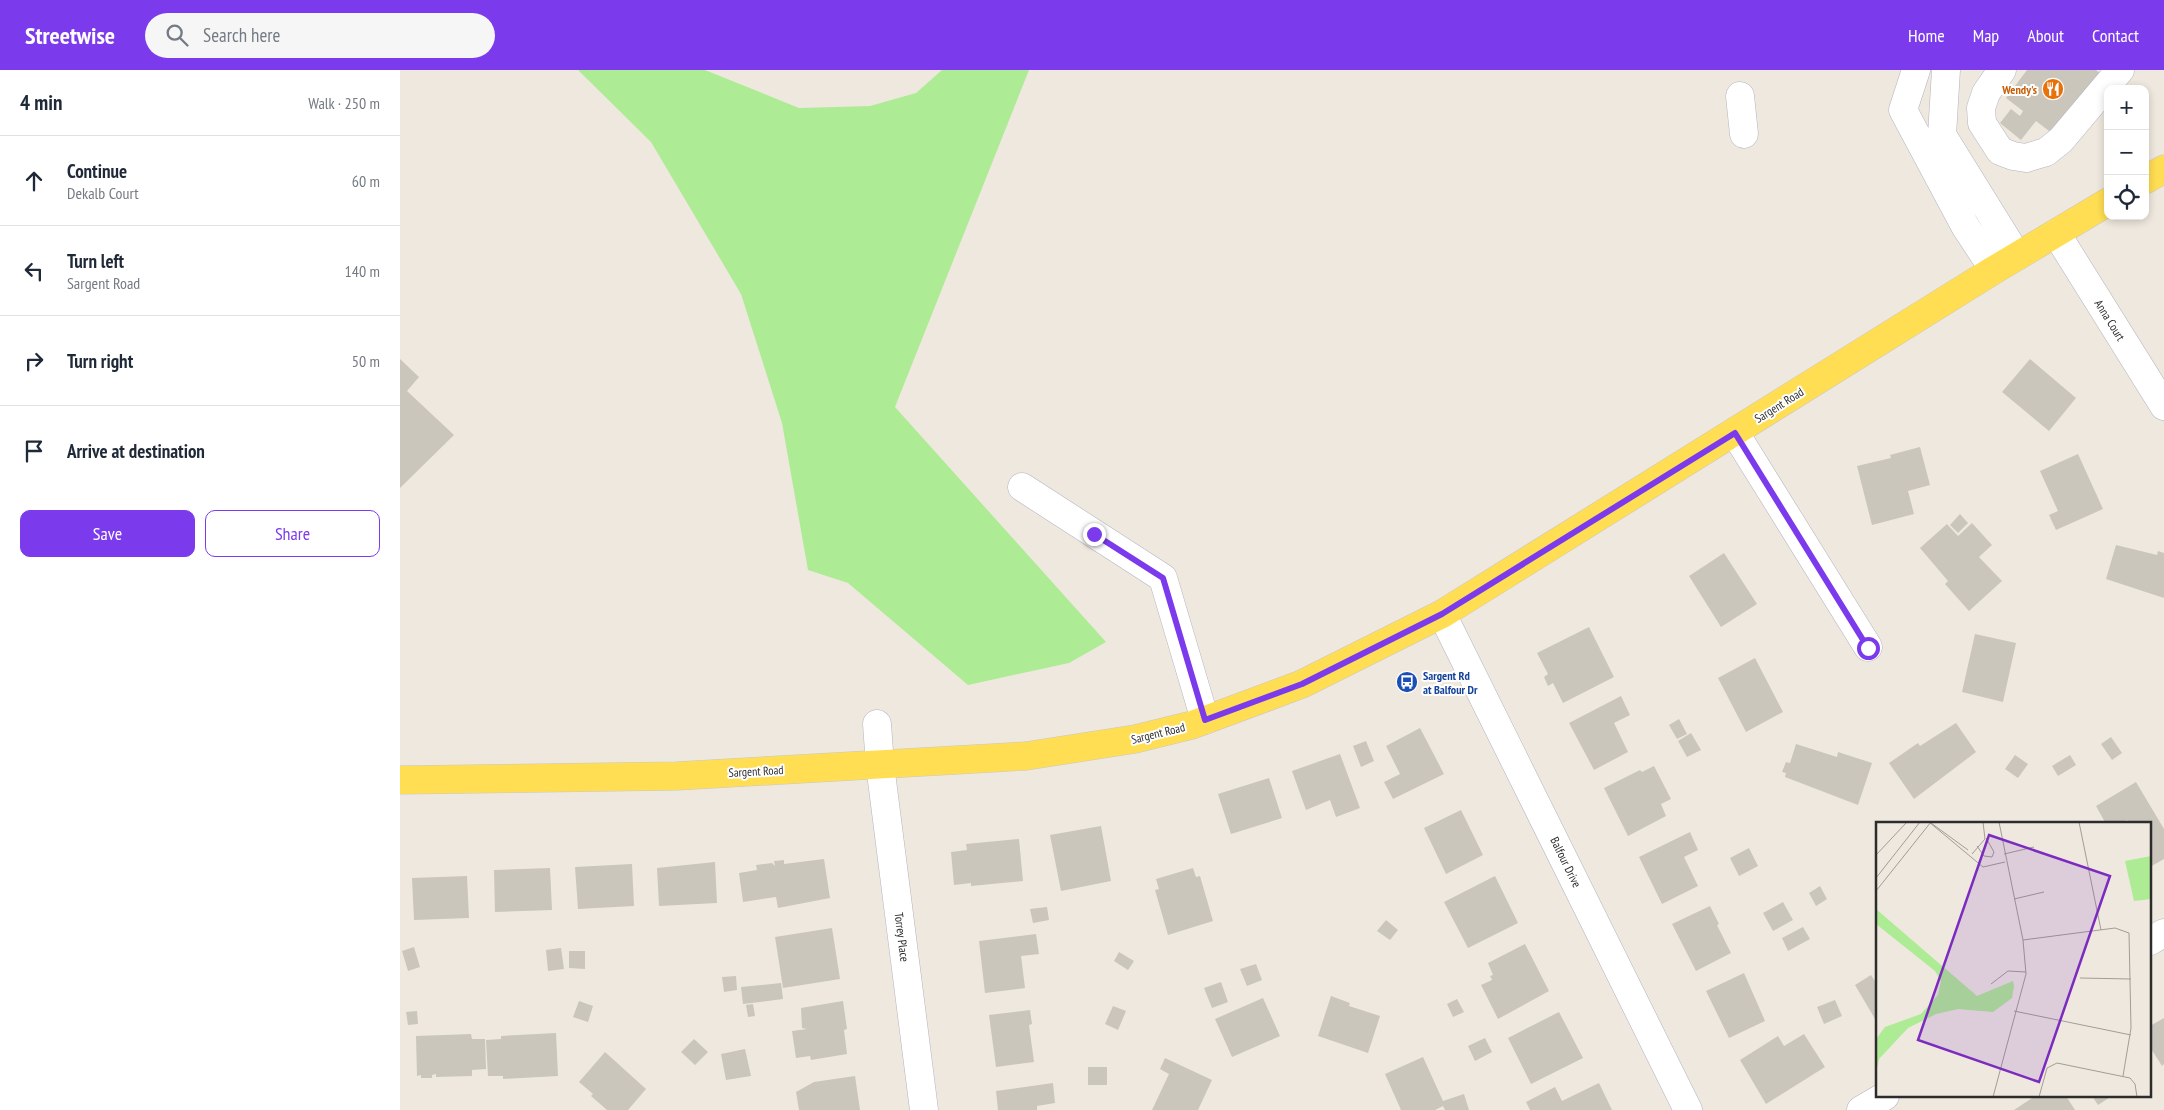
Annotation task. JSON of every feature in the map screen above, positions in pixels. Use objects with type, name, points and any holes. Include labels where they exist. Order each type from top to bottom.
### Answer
[{"type":"main road","points":[[2149,178],[2164,169]]},
{"type":"main road","name":"Sargent Road","points":[[400,780],[677,776],[1026,756],[1135,739],[1205,720],[1302,684],[1442,614],[1994,270],[2104,204]]},
{"type":"street","points":[[1916,70],[1903,110],[1965,226],[1994,270]]},
{"type":"street","points":[[1946,70],[1942,135],[2017,256]]},
{"type":"street","points":[[2002,70],[1986,93],[1981,108],[1982,122],[2000,151],[2026,158],[2046,152],[2061,140],[2120,70]]},
{"type":"street","points":[[1740,96],[1744,134]]},
{"type":"street","name":"Anna Court","points":[[2056,233],[2164,406]]},
{"type":"street","points":[[1735,433],[1868,648]]},
{"type":"street","points":[[1022,487],[1163,578],[1205,720]]},
{"type":"street","name":"Balfour Drive","points":[[1442,614],[1688,1110]]},
{"type":"street","name":"Torrey Place","points":[[877,724],[880,764],[924,1110]]},
{"type":"street","points":[[2152,940],[2164,932]]},
{"type":"street","points":[[1861,1110],[1882,1098]]},
{"type":"green space","points":[[578,70],[705,70],[799,108],[870,106],[916,93],[942,70],[1029,70],[895,407],[1106,642],[1069,663],[968,685],[848,583],[808,570],[782,423],[741,294],[651,142]]},
{"type":"building","points":[[2027,70],[2096,70],[2104,76],[2053,134],[2036,121],[2021,140],[2000,123],[2011,109],[2020,116],[2023,111],[2006,98]]},
{"type":"building","points":[[400,359],[419,377],[407,391],[454,435],[400,488]]},
{"type":"building","points":[[2030,359],[2076,398],[2049,431],[2002,392]]},
{"type":"building","points":[[1920,447],[1930,485],[1908,491],[1914,514],[1872,525],[1857,466],[1891,458],[1890,455]]},
{"type":"building","points":[[2078,454],[2103,509],[2056,530],[2049,515],[2058,511],[2040,471]]},
{"type":"building","points":[[1960,514],[1968,523],[1958,533],[1950,525]]},
{"type":"building","points":[[1972,523],[1992,545],[1979,557],[2002,581],[1969,611],[1945,584],[1948,581],[1920,548],[1947,524],[1958,536]]},
{"type":"building","points":[[2116,545],[2157,555],[2158,551],[2164,553],[2164,598],[2106,579]]},
{"type":"building","points":[[1724,553],[1757,604],[1721,627],[1689,576]]},
{"type":"building","points":[[1589,627],[1614,677],[1563,703],[1553,683],[1548,686],[1544,677],[1548,674],[1537,653]]},
{"type":"building","points":[[1975,634],[2016,643],[2003,702],[1962,692]]},
{"type":"building","points":[[1755,658],[1783,712],[1746,732],[1718,678]]},
{"type":"building","points":[[1621,696],[1630,715],[1614,723],[1628,752],[1594,770],[1569,723]]},
{"type":"building","points":[[1679,719],[1687,734],[1677,739],[1669,725]]},
{"type":"building","points":[[1956,723],[1976,752],[1914,799],[1889,763],[1918,743],[1920,746]]},
{"type":"building","points":[[1420,728],[1444,774],[1393,799],[1384,782],[1400,774],[1386,746]]},
{"type":"building","points":[[1691,733],[1701,750],[1687,757],[1678,741]]},
{"type":"building","points":[[2111,737],[2122,753],[2112,760],[2101,744]]},
{"type":"building","points":[[1366,741],[1374,761],[1361,767],[1353,746]]},
{"type":"building","points":[[1796,744],[1837,757],[1838,752],[1872,763],[1858,805],[1785,777],[1786,773],[1782,772],[1786,762],[1790,763]]},
{"type":"building","points":[[1340,754],[1360,808],[1336,817],[1330,800],[1306,810],[1292,771]]},
{"type":"building","points":[[2015,755],[2028,764],[2018,778],[2005,769]]},
{"type":"building","points":[[2070,755],[2076,765],[2058,776],[2052,766]]},
{"type":"building","points":[[1654,766],[1671,799],[1661,804],[1666,816],[1628,836],[1604,788],[1640,770],[1642,772]]},
{"type":"building","points":[[1269,778],[1282,818],[1231,834],[1218,794]]},
{"type":"building","points":[[2136,782],[2164,829],[2164,859],[2152,866],[2152,822],[2128,822],[2127,820],[2124,822],[2105,822],[2096,806]]},
{"type":"building","points":[[1461,810],[1483,855],[1446,874],[1424,828]]},
{"type":"building","points":[[1101,826],[1111,881],[1061,891],[1050,835]]},
{"type":"building","points":[[1690,832],[1698,850],[1684,857],[1698,886],[1662,904],[1639,857]]},
{"type":"building","points":[[1019,839],[1023,881],[971,886],[971,883],[954,885],[951,852],[967,850],[966,844]]},
{"type":"building","points":[[1749,848],[1758,866],[1739,876],[1730,858]]},
{"type":"building","points":[[824,859],[830,898],[778,908],[776,897],[743,902],[739,873],[757,870],[756,865],[772,863],[775,866],[774,861],[784,860],[784,864]]},
{"type":"building","points":[[715,862],[717,903],[659,906],[657,868]]},
{"type":"building","points":[[632,864],[634,906],[578,909],[575,867]]},
{"type":"building","points":[[550,868],[552,910],[495,912],[494,870]]},
{"type":"building","points":[[1193,868],[1196,877],[1200,876],[1213,921],[1168,935],[1155,890],[1159,889],[1156,879]]},
{"type":"building","points":[[467,876],[469,918],[414,920],[412,878]]},
{"type":"building","points":[[1495,876],[1518,923],[1468,948],[1444,902]]},
{"type":"building","points":[[1820,886],[1827,899],[1816,906],[1809,893]]},
{"type":"building","points":[[1783,902],[1793,920],[1773,931],[1763,913]]},
{"type":"building","points":[[1710,906],[1731,953],[1696,971],[1672,924]]},
{"type":"building","points":[[1047,907],[1049,920],[1033,923],[1030,909]]},
{"type":"building","points":[[1386,920],[1398,930],[1390,940],[1377,931]]},
{"type":"building","points":[[1803,927],[1810,939],[1788,951],[1782,938]]},
{"type":"building","points":[[832,928],[840,979],[783,988],[775,937]]},
{"type":"building","points":[[1036,934],[1039,954],[1021,956],[1025,988],[985,993],[979,941]]},
{"type":"building","points":[[1525,944],[1549,991],[1498,1019],[1481,985],[1492,980],[1490,976],[1493,975],[1488,963]]},
{"type":"building","points":[[414,947],[420,967],[408,971],[402,951]]},
{"type":"building","points":[[561,948],[564,969],[548,971],[546,950]]},
{"type":"building","points":[[569,951],[585,951],[585,969],[569,968]]},
{"type":"building","points":[[1119,952],[1134,961],[1128,970],[1114,961]]},
{"type":"building","points":[[1256,964],[1262,980],[1247,986],[1240,969]]},
{"type":"building","points":[[1744,973],[1765,1021],[1729,1038],[1706,991]]},
{"type":"building","points":[[1871,975],[1876,983],[1876,1021],[1855,985]]},
{"type":"building","points":[[736,976],[737,990],[724,992],[722,977]]},
{"type":"building","points":[[1221,982],[1228,1002],[1212,1008],[1204,988]]},
{"type":"building","points":[[781,983],[783,999],[743,1004],[741,987]]},
{"type":"building","points":[[1331,996],[1350,1003],[1349,1006],[1380,1016],[1368,1053],[1318,1036]]},
{"type":"building","points":[[1263,998],[1280,1036],[1232,1057],[1215,1019]]},
{"type":"building","points":[[1457,999],[1464,1012],[1453,1017],[1447,1004]]},
{"type":"building","points":[[1835,1000],[1842,1016],[1824,1024],[1817,1007]]},
{"type":"building","points":[[579,1001],[593,1006],[588,1022],[573,1017]]},
{"type":"building","points":[[843,1001],[847,1029],[844,1030],[847,1054],[811,1060],[810,1056],[796,1058],[792,1031],[807,1029],[802,1028],[801,1008]]},
{"type":"building","points":[[753,1004],[755,1016],[748,1017],[746,1005]]},
{"type":"building","points":[[1113,1006],[1126,1011],[1118,1030],[1105,1024]]},
{"type":"building","points":[[1030,1010],[1032,1024],[1029,1025],[1034,1062],[996,1067],[989,1015]]},
{"type":"building","points":[[417,1011],[418,1024],[408,1025],[406,1012]]},
{"type":"building","points":[[1559,1012],[1583,1058],[1531,1084],[1508,1038]]},
{"type":"building","points":[[2164,1018],[2164,1064],[2162,1066],[2152,1050],[2152,1025]]},
{"type":"building","points":[[556,1033],[558,1076],[503,1079],[503,1076],[488,1076],[486,1040],[501,1039],[501,1036]]},
{"type":"building","points":[[471,1034],[472,1039],[485,1039],[486,1069],[472,1070],[472,1076],[436,1077],[436,1074],[432,1075],[432,1078],[421,1078],[421,1075],[417,1076],[416,1036]]},
{"type":"building","points":[[1804,1034],[1825,1067],[1766,1104],[1740,1060],[1778,1036],[1784,1046]]},
{"type":"building","points":[[1485,1038],[1492,1052],[1475,1061],[1468,1046]]},
{"type":"building","points":[[694,1039],[708,1052],[695,1065],[681,1052]]},
{"type":"building","points":[[745,1049],[751,1076],[726,1080],[721,1054]]},
{"type":"building","points":[[605,1052],[646,1089],[628,1110],[607,1110],[579,1082]]},
{"type":"building","points":[[1423,1057],[1443,1101],[1464,1094],[1469,1110],[1445,1110],[1443,1106],[1435,1110],[1401,1110],[1385,1074]]},
{"type":"building","points":[[1165,1058],[1212,1080],[1198,1110],[1152,1110],[1169,1074],[1160,1069]]},
{"type":"building","points":[[1088,1067],[1107,1067],[1107,1085],[1088,1085]]},
{"type":"building","points":[[855,1076],[860,1110],[799,1110],[796,1092],[814,1082]]},
{"type":"building","points":[[1053,1083],[1055,1103],[1037,1106],[1037,1110],[998,1110],[996,1091]]},
{"type":"building","points":[[1599,1083],[1612,1110],[1530,1110],[1526,1102],[1555,1087],[1562,1101]]},
{"type":"building","points":[[2032,1098],[2067,1098],[2075,1110],[2014,1110]]},
{"type":"building","points":[[2093,1098],[2109,1098],[2098,1105]]},
{"type":"place","name":"Wendy's","points":[[2053,89]]},
{"type":"place","name":"Sargent Rd at Balfour Dr","points":[[1407,682]]},
{"type":"route","points":[[1094,534],[1163,578],[1205,720],[1302,684],[1361,657],[1442,614],[1735,433],[1868,648]]}]
